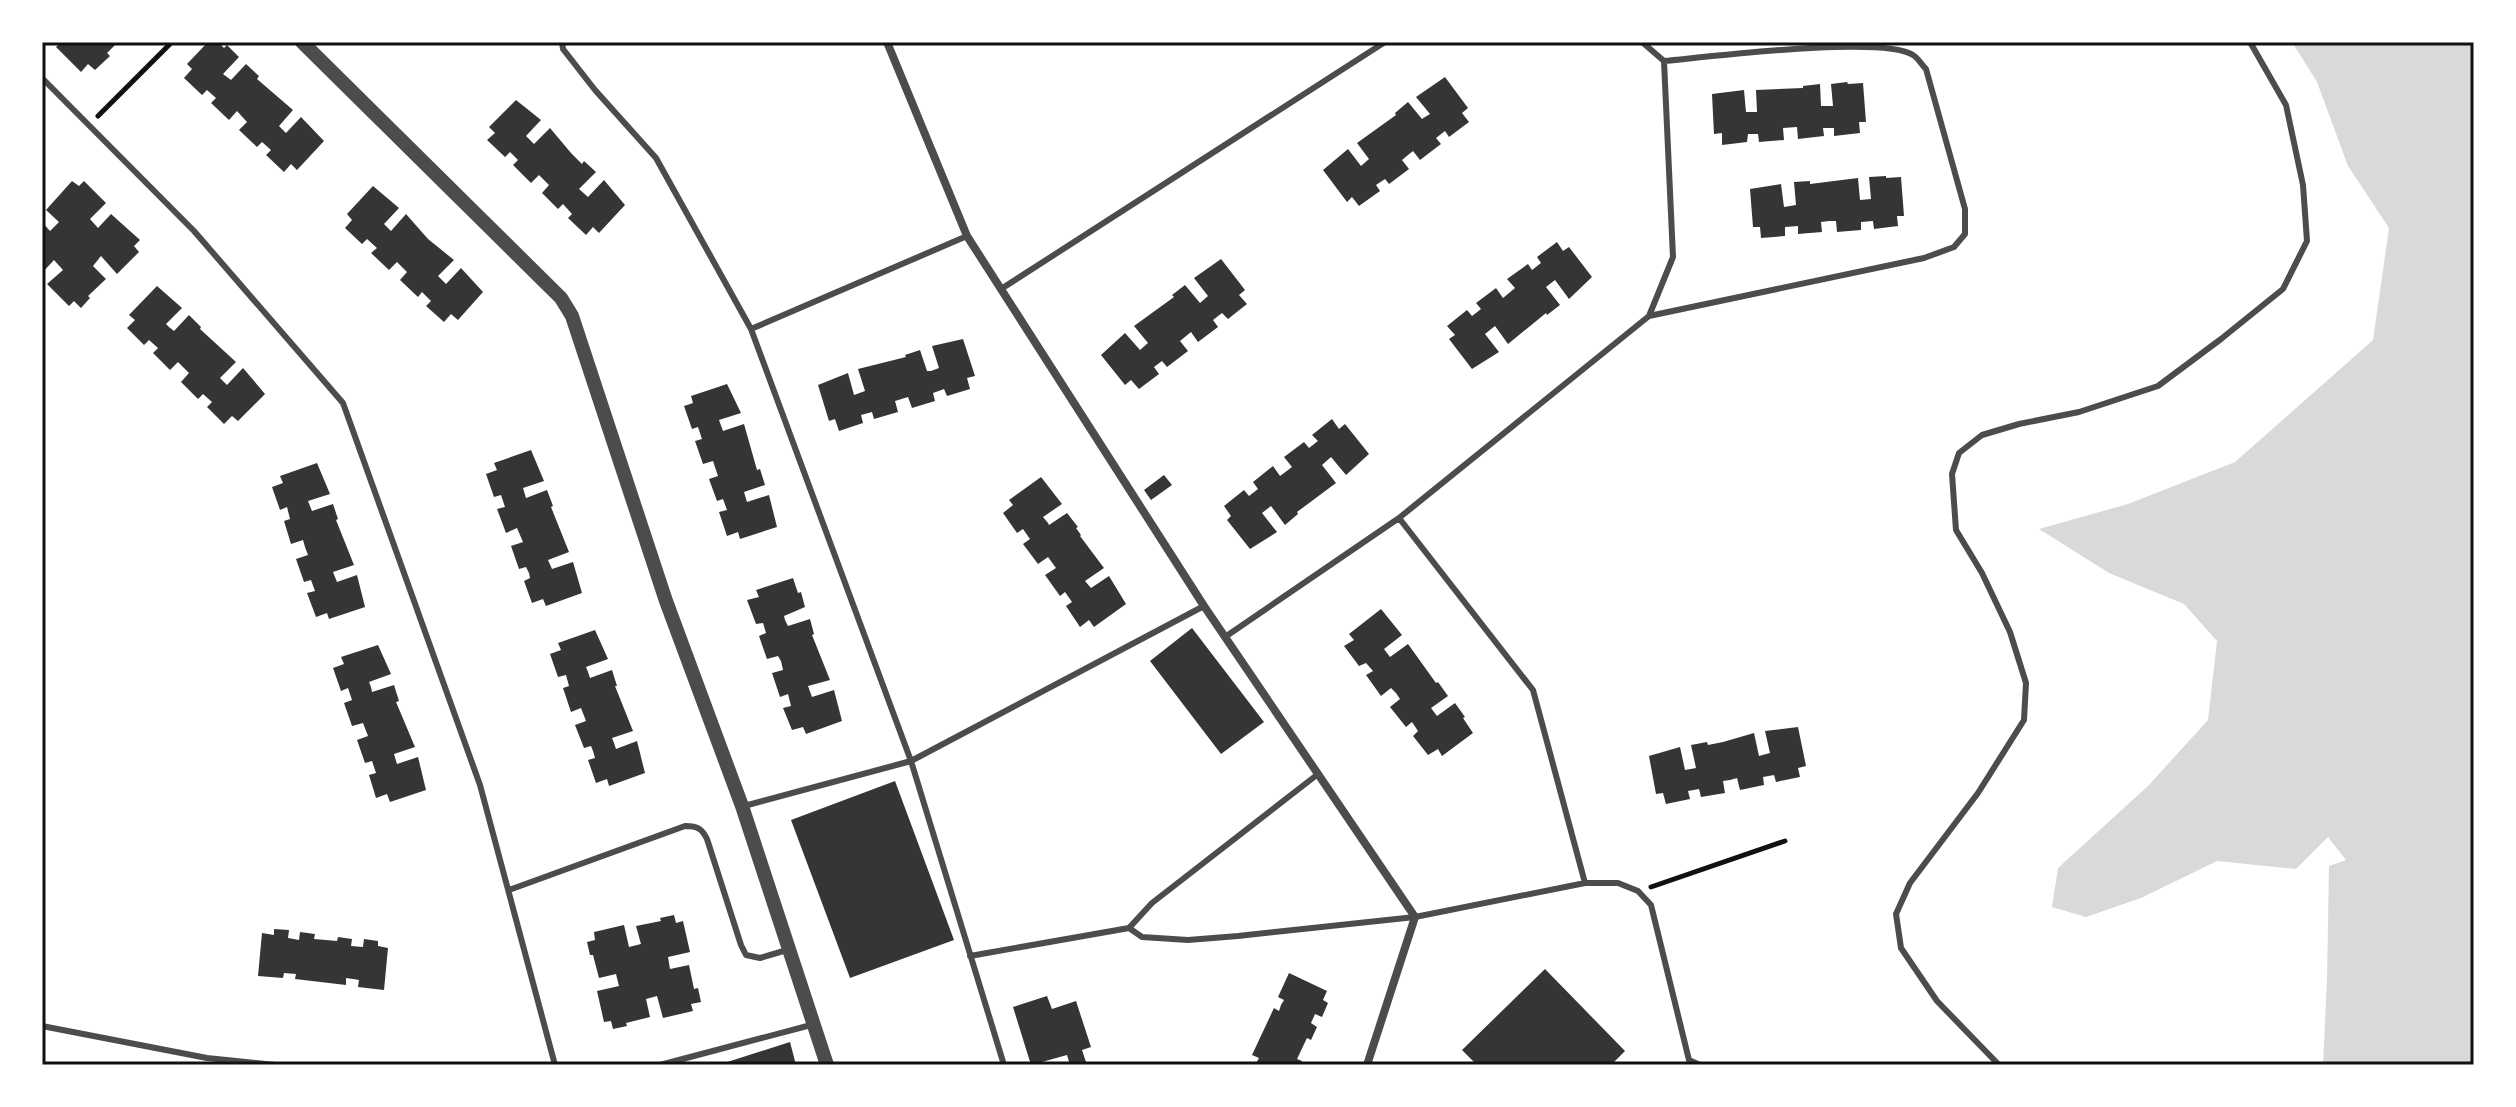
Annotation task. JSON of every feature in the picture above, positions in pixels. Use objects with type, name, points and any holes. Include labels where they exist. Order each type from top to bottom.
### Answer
[{"type":"street","points":[[302,42],[561,298],[572,316],[666,601],[742,806],[827,1065]]},
{"type":"street","points":[[887,42],[967,236],[1204,606],[1415,917],[1367,1065]]},
{"type":"lane","points":[[562,42],[563,49],[595,90],[656,158],[751,329],[911,761],[1004,1065]]},
{"type":"lane","points":[[1001,289],[1385,42]]},
{"type":"lane","points":[[1225,637],[1399,518],[1649,316],[1924,258],[1954,247],[1965,234],[1965,209],[1930,82],[1926,69],[1913,55],[1899,50],[1856,46],[1664,61],[1642,42]]},
{"type":"lane","points":[[1999,1065],[1937,1001],[1919,975],[1901,948],[1896,914],[1910,883],[1978,793],[2024,720],[2026,683],[2010,632],[1982,573],[1956,530],[1952,474],[1959,453],[1982,435],[2079,412],[2158,386],[2283,289],[2307,241],[2303,185],[2286,105],[2250,42]]},
{"type":"lane","points":[[1649,316],[1673,257],[1664,61]]},
{"type":"lane","points":[[42,78],[194,231],[343,403],[480,785],[555,1065]]},
{"type":"lane","points":[[751,329],[967,236]]},
{"type":"lane","points":[[1399,518],[1533,690],[1585,883]]},
{"type":"lane","points":[[742,806],[911,761],[1204,606]]},
{"type":"lane","points":[[970,956],[1129,928],[1152,903],[1318,774]]},
{"type":"lane","points":[[509,890],[685,826],[695,826],[702,830],[707,839],[746,955],[760,958],[788,950]]},
{"type":"lane","points":[[1129,928],[1142,937],[1188,940],[1415,917],[1585,883],[1618,883],[1638,891],[1651,905],[1689,1060],[1700,1065]]},
{"type":"lane","points":[[660,1065],[813,1024]]},
{"type":"lane","points":[[42,1026],[207,1062],[275,1065]]},
{"type":"path","points":[[89,125],[172,42]]},
{"type":"path","points":[[1638,891],[1785,841]]},
{"type":"shaded area","points":[[2292,42],[2474,42],[2474,1065],[2323,1065],[2329,866],[2346,860],[2328,837],[2296,869],[2217,861],[2141,898],[2086,917],[2052,907],[2058,868],[2148,786],[2208,720],[2217,641],[2184,604],[2109,573],[2039,529],[2128,504],[2235,462],[2373,340],[2389,228],[2348,166],[2317,82]]},
{"type":"building","points":[[61,42],[118,42],[107,53],[110,56],[95,70],[88,64],[81,72],[56,47]]},
{"type":"building","points":[[208,42],[218,42],[224,48],[227,45],[239,57],[223,74],[231,80],[246,64],[259,76],[257,79],[293,110],[279,126],[286,133],[301,117],[324,141],[297,170],[291,164],[284,172],[266,155],[271,150],[262,142],[257,147],[239,130],[247,122],[237,111],[229,120],[211,103],[216,98],[207,90],[202,95],[184,78],[192,69],[187,64]]},
{"type":"building","points":[[1445,77],[1468,108],[1462,113],[1469,122],[1449,137],[1445,131],[1436,138],[1441,144],[1420,160],[1413,151],[1402,160],[1409,169],[1389,184],[1385,179],[1376,185],[1380,191],[1359,206],[1352,197],[1347,202],[1323,170],[1348,149],[1361,166],[1369,159],[1357,143],[1396,115],[1408,102],[1422,119],[1430,114],[1416,97]]},
{"type":"building","points":[[1863,83],[1866,122],[1859,122],[1860,133],[1834,136],[1834,128],[1823,128],[1824,136],[1798,139],[1797,127],[1783,128],[1784,140],[1759,142],[1758,134],[1748,134],[1747,142],[1722,145],[1722,133],[1714,134],[1712,94],[1744,90],[1746,112],[1757,112],[1756,90],[1820,84],[1821,106],[1833,106],[1831,84]]},
{"type":"building","points":[[516,100],[541,120],[526,136],[534,144],[550,128],[582,164],[584,161],[596,172],[579,189],[588,197],[604,180],[625,205],[599,233],[593,227],[586,235],[568,218],[572,214],[563,204],[558,209],[542,193],[549,185],[539,175],[531,183],[513,165],[518,160],[510,152],[505,157],[487,140],[495,133],[489,127]]},
{"type":"building","points":[[1869,177],[1901,177],[1904,216],[1897,216],[1898,226],[1874,229],[1873,221],[1861,222],[1861,230],[1837,232],[1836,221],[1829,221],[1821,222],[1822,232],[1798,234],[1798,226],[1785,227],[1785,236],[1761,238],[1760,227],[1753,227],[1750,189],[1781,184],[1784,207],[1796,205],[1794,182],[1810,181],[1810,184],[1858,178],[1860,200],[1871,199]]},
{"type":"building","points":[[72,181],[79,186],[84,181],[106,203],[90,219],[98,228],[111,214],[140,240],[134,246],[139,252],[117,274],[101,256],[93,266],[106,279],[88,296],[90,298],[81,308],[74,301],[69,306],[47,284],[63,270],[54,260],[42,273],[42,222],[50,231],[59,222],[46,210]]},
{"type":"building","points":[[373,186],[399,208],[384,224],[391,231],[406,214],[428,239],[454,260],[438,276],[446,284],[461,268],[483,292],[458,320],[451,314],[444,322],[426,306],[431,301],[422,292],[418,297],[400,280],[407,272],[397,262],[389,270],[371,253],[377,248],[367,239],[362,244],[345,228],[352,220],[347,214]]},
{"type":"building","points":[[1557,242],[1563,251],[1569,247],[1592,277],[1569,299],[1555,280],[1546,287],[1560,305],[1508,344],[1495,326],[1485,334],[1499,352],[1472,369],[1449,339],[1455,335],[1447,326],[1467,310],[1472,316],[1481,309],[1476,303],[1496,288],[1503,298],[1515,288],[1507,279],[1528,264],[1532,270],[1541,263],[1537,257]]},
{"type":"building","points":[[1221,259],[1245,290],[1239,295],[1247,304],[1228,319],[1222,313],[1213,320],[1218,327],[1198,342],[1191,332],[1180,341],[1188,351],[1167,367],[1162,361],[1154,367],[1159,374],[1139,389],[1131,380],[1125,385],[1101,355],[1125,333],[1140,350],[1148,343],[1134,326],[1174,297],[1172,295],[1185,285],[1200,303],[1208,296],[1194,278]]},
{"type":"building","points":[[157,286],[182,308],[166,324],[169,327],[174,331],[189,315],[236,362],[220,378],[227,385],[243,368],[265,394],[238,421],[232,416],[224,424],[207,407],[212,402],[203,394],[198,399],[181,382],[189,373],[178,362],[170,370],[153,353],[158,348],[149,340],[144,345],[127,328],[135,320],[129,315]]},
{"type":"building","points":[[963,339],[975,376],[967,378],[970,389],[947,396],[944,389],[933,393],[935,401],[912,408],[908,397],[895,401],[898,412],[874,419],[872,412],[861,415],[863,423],[839,431],[835,419],[829,421],[818,385],[848,373],[854,395],[865,391],[858,369],[906,357],[920,350],[927,371],[931,371],[939,368],[932,346]]},
{"type":"building","points":[[727,384],[741,413],[719,420],[723,431],[744,424],[757,470],[760,469],[765,485],[744,492],[747,502],[769,495],[777,527],[740,539],[738,532],[727,536],[719,512],[727,510],[723,499],[717,501],[709,479],[718,476],[713,461],[703,464],[695,441],[702,439],[698,427],[692,429],[684,406],[693,403],[691,396]]},
{"type":"building","points":[[1332,419],[1339,429],[1345,424],[1369,454],[1346,475],[1331,457],[1322,465],[1336,483],[1297,512],[1285,525],[1271,506],[1262,513],[1277,532],[1250,549],[1227,520],[1231,516],[1224,506],[1244,490],[1249,496],[1258,489],[1253,482],[1273,466],[1280,476],[1292,467],[1284,457],[1304,442],[1309,448],[1318,441],[1312,435]]},
{"type":"building","points":[[531,450],[544,481],[523,488],[526,498],[547,490],[569,552],[548,560],[552,569],[573,562],[582,593],[546,606],[543,599],[532,603],[524,581],[530,578],[529,573],[526,567],[519,569],[511,546],[523,542],[517,528],[506,533],[497,509],[505,507],[501,495],[494,497],[486,474],[497,470],[494,463]]},
{"type":"building","points":[[317,463],[330,494],[308,501],[312,511],[333,504],[354,565],[333,572],[337,582],[357,575],[365,607],[329,619],[327,613],[316,617],[307,593],[315,591],[311,580],[304,582],[296,559],[308,555],[303,540],[291,544],[284,521],[290,519],[287,507],[280,510],[272,487],[283,483],[280,476]]},
{"type":"building","points":[[1164,475],[1172,485],[1151,500],[1144,490]]},
{"type":"building","points":[[1041,477],[1062,504],[1043,517],[1049,525],[1067,513],[1104,568],[1085,581],[1091,588],[1109,576],[1126,604],[1094,627],[1089,620],[1080,627],[1066,606],[1072,602],[1065,592],[1060,596],[1045,575],[1056,568],[1048,557],[1038,564],[1023,544],[1030,539],[1023,529],[1017,533],[1003,513],[1013,505],[1009,500]]},
{"type":"building","points":[[793,578],[805,607],[784,616],[785,620],[788,626],[810,619],[812,635],[830,680],[808,686],[812,697],[834,690],[842,721],[806,734],[803,727],[792,730],[783,708],[791,706],[788,694],[780,697],[772,673],[783,670],[781,661],[778,656],[767,659],[759,636],[766,633],[763,623],[756,624],[747,600],[759,597],[756,590]]},
{"type":"building","points":[[1381,609],[1402,635],[1384,649],[1390,657],[1408,644],[1448,696],[1431,708],[1437,716],[1455,703],[1473,733],[1442,756],[1438,749],[1428,755],[1413,736],[1418,731],[1412,722],[1406,727],[1390,707],[1400,699],[1396,693],[1391,688],[1381,696],[1366,675],[1373,671],[1366,663],[1359,666],[1344,646],[1354,640],[1349,634]]},
{"type":"building","points":[[1192,628],[1264,722],[1221,754],[1150,661]]},
{"type":"building","points":[[595,630],[608,659],[586,667],[590,678],[612,670],[633,731],[612,738],[616,749],[637,741],[645,773],[609,786],[607,779],[596,783],[588,760],[595,758],[593,751],[591,746],[584,748],[575,725],[586,721],[581,708],[571,712],[563,688],[569,686],[566,675],[558,677],[550,654],[561,650],[558,643]]},
{"type":"building","points":[[378,645],[391,674],[369,682],[372,692],[394,685],[399,701],[396,702],[415,747],[394,754],[397,764],[418,757],[426,790],[390,802],[387,794],[376,798],[369,775],[376,773],[372,761],[365,763],[357,740],[368,736],[363,723],[352,726],[344,703],[352,700],[348,688],[341,691],[333,668],[344,664],[341,657]]},
{"type":"building","points":[[1798,727],[1806,766],[1798,768],[1800,777],[1776,782],[1774,775],[1763,777],[1764,785],[1740,790],[1737,778],[1723,781],[1725,793],[1701,797],[1699,789],[1688,791],[1690,799],[1666,804],[1663,793],[1656,794],[1649,756],[1680,747],[1685,770],[1696,768],[1691,745],[1707,742],[1708,745],[1754,733],[1759,756],[1770,753],[1765,731]]},
{"type":"building","points":[[895,781],[954,940],[850,978],[791,820]]},
{"type":"building","points":[[674,915],[676,923],[683,921],[690,952],[668,957],[670,969],[689,965],[694,989],[698,988],[701,1002],[691,1004],[693,1011],[663,1018],[657,996],[646,999],[650,1017],[613,1029],[611,1021],[604,1022],[597,991],[619,986],[616,974],[599,978],[587,942],[595,940],[594,932],[624,925],[629,947],[641,944],[636,926]]},
{"type":"building","points":[[274,929],[289,930],[288,938],[299,940],[300,932],[315,934],[314,939],[352,939],[351,946],[363,947],[364,939],[378,941],[378,946],[388,948],[384,990],[358,987],[359,980],[346,978],[346,985],[295,979],[296,974],[284,973],[283,978],[258,976],[262,933],[274,935]]},
{"type":"building","points":[[1545,969],[1625,1051],[1611,1065],[1477,1065],[1462,1050]]},
{"type":"building","points":[[1289,973],[1327,991],[1323,1000],[1328,1003],[1322,1017],[1315,1014],[1311,1023],[1317,1027],[1311,1040],[1307,1038],[1297,1059],[1302,1061],[1301,1065],[1255,1065],[1259,1058],[1252,1055],[1274,1008],[1279,1011],[1284,1000],[1278,997]]},
{"type":"building","points":[[1047,996],[1052,1009],[1076,1001],[1091,1047],[1082,1050],[1086,1062],[1070,1065],[1067,1055],[1031,1065],[1013,1007]]},
{"type":"building","points":[[790,1042],[796,1065],[721,1065],[721,1064]]}]
